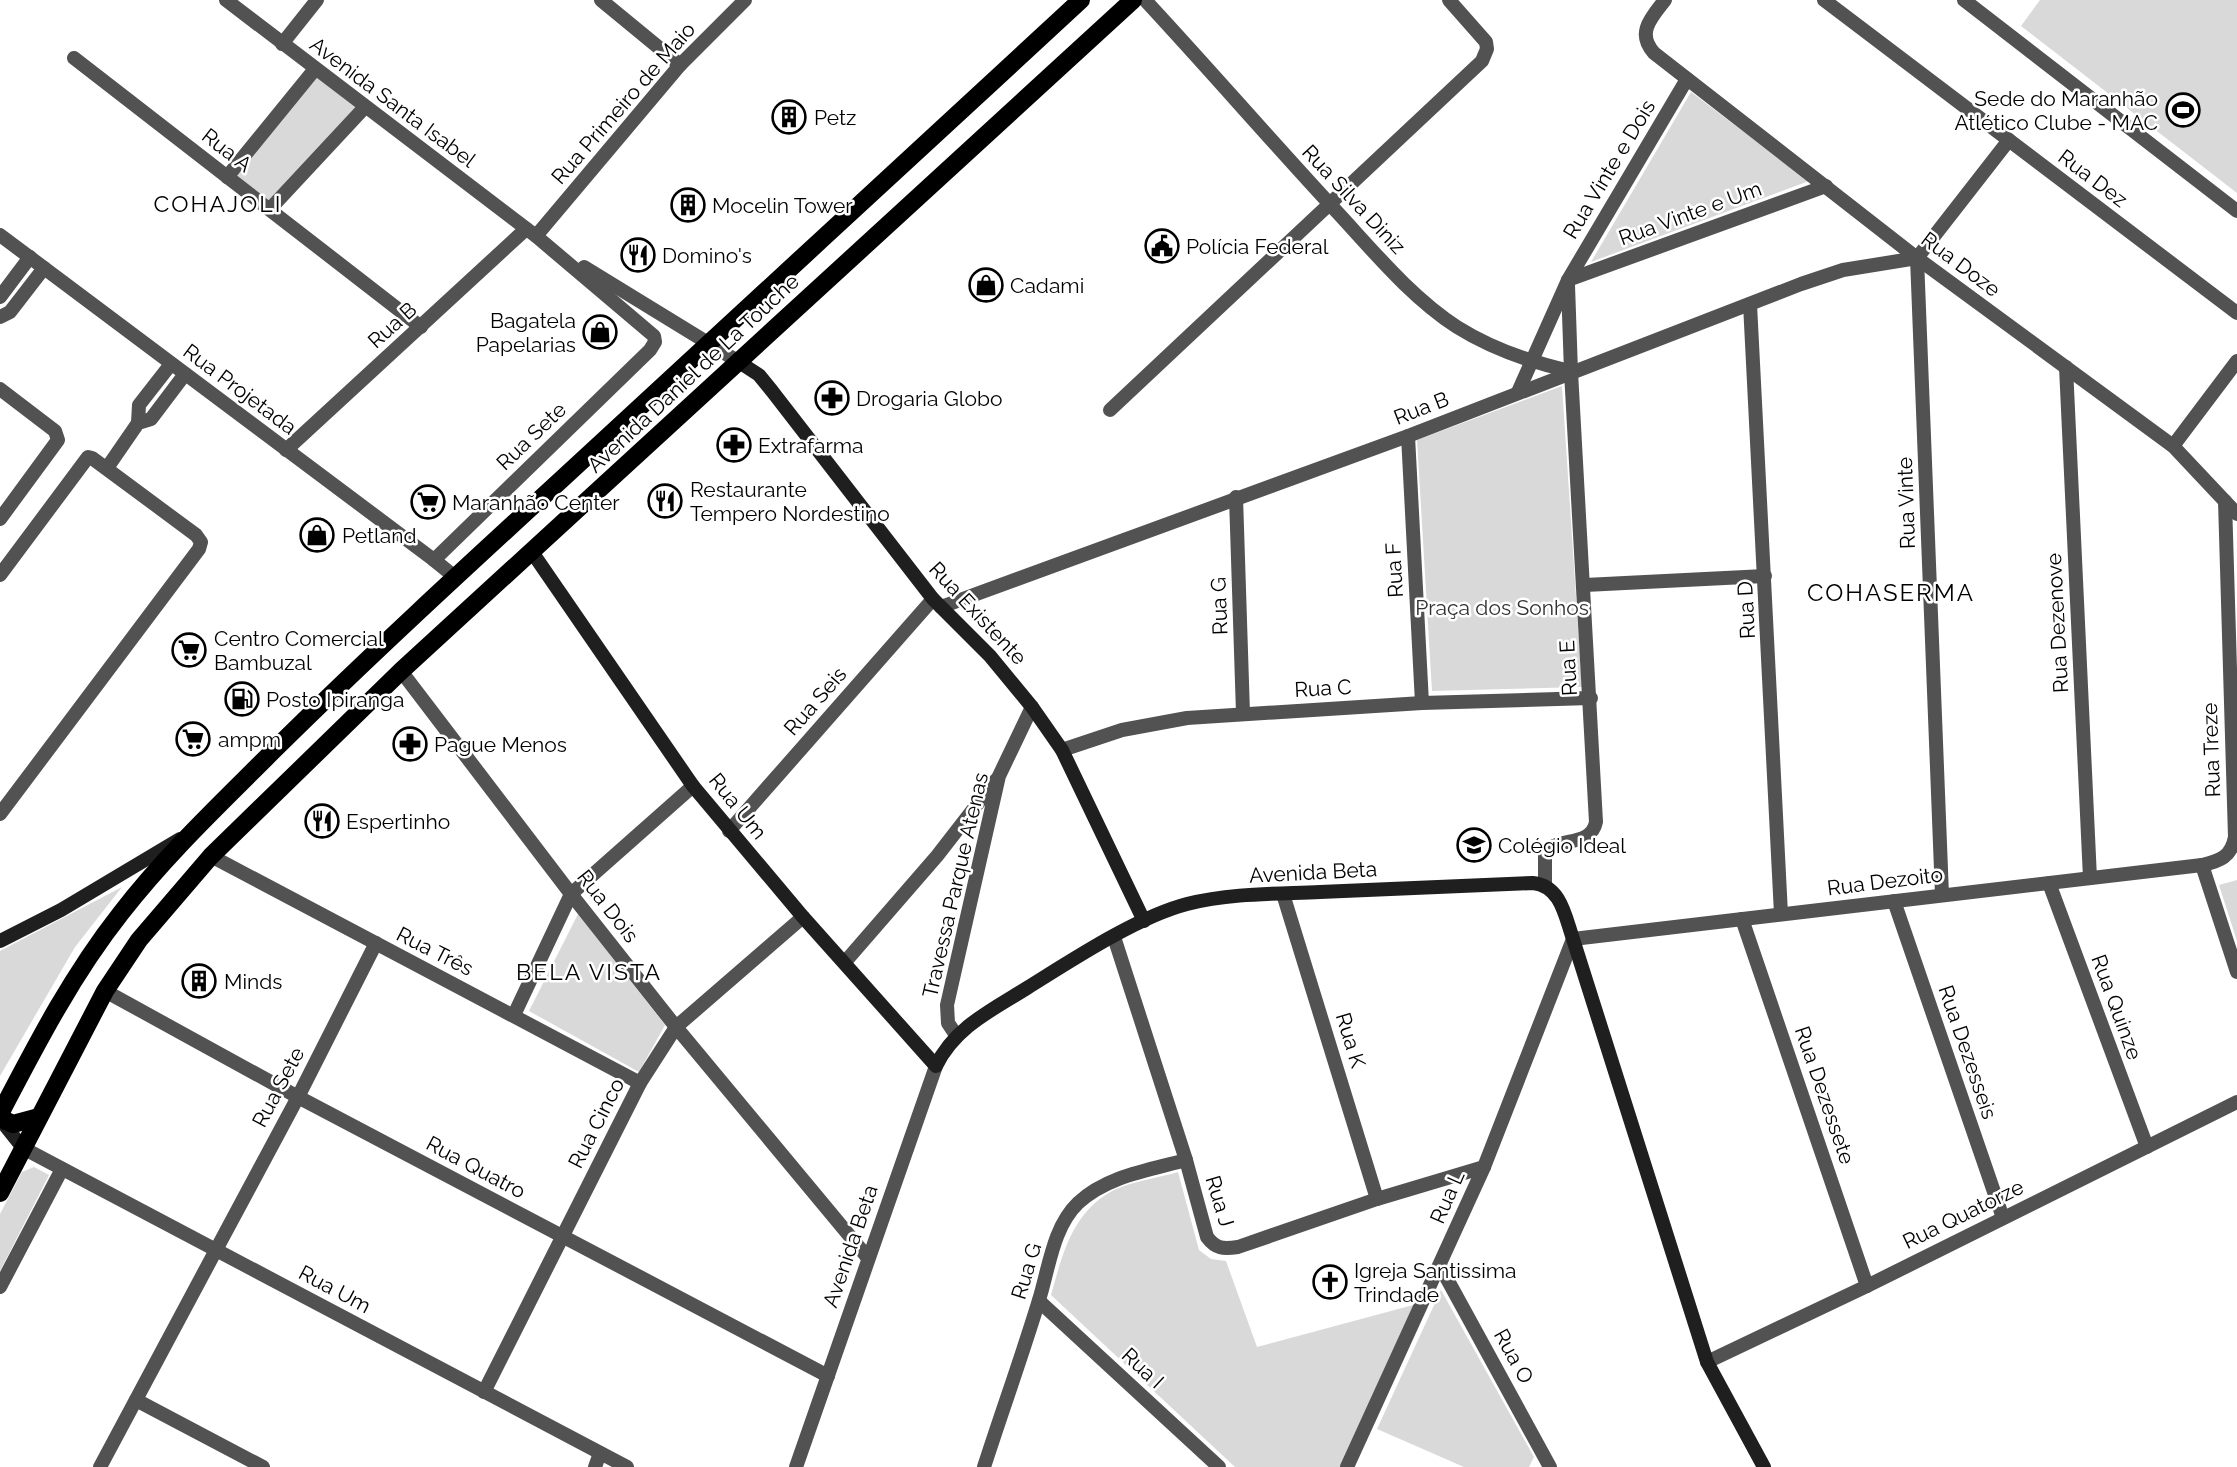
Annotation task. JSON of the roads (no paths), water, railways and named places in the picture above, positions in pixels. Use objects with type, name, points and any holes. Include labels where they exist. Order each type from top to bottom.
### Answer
[{"type":"main road","name":"Avenida Daniel de La Touche","points":[[0,1117],[53,1014],[86,961],[134,896],[190,833],[455,577],[1081,0]]},
{"type":"main road","name":"Avenida Daniel de La Touche","points":[[0,1193],[105,990],[139,940],[211,856],[401,671],[1132,0]]},
{"type":"main road","name":"Rua Existente","points":[[739,362],[759,376],[772,391],[937,603],[990,656],[1032,707],[1062,750],[1144,921]]},
{"type":"main road","name":"Rua Um","points":[[533,552],[693,786],[803,917],[936,1066]]},
{"type":"main road","points":[[0,941],[61,910],[190,833]]},
{"type":"main road","name":"Avenida Beta","points":[[936,1066],[956,1035],[965,1027],[1114,937],[1178,907],[1207,900],[1283,894],[1533,883],[1545,885]]},
{"type":"main road","points":[[1545,885],[1558,898],[1573,939],[1707,1362],[1764,1467]]},
{"type":"main road","points":[[0,1117],[13,1124],[39,1117]]},
{"type":"main road","points":[[0,1117],[23,1148]]},
{"type":"street","name":"Avenida Santa Isabel","points":[[226,0],[531,232],[652,333],[655,342]]},
{"type":"street","points":[[282,44],[317,0]]},
{"type":"street","points":[[601,0],[680,65]]},
{"type":"street","name":"Rua Primeiro de Maio","points":[[531,232],[680,65],[745,0]]},
{"type":"street","name":"Rua Silva Diniz","points":[[1145,0],[1416,296],[1476,338],[1530,362],[1572,372]]},
{"type":"street","points":[[1110,410],[1482,61],[1487,49],[1486,42],[1449,0]]},
{"type":"street","name":"Rua Doze","points":[[1665,0],[1646,25],[1646,41],[1654,53],[1917,258],[2173,446],[2237,514]]},
{"type":"street","name":"Rua Dez","points":[[1824,0],[2237,313]]},
{"type":"street","points":[[1964,0],[2237,211]]},
{"type":"street","name":"Rua A","points":[[74,58],[421,327]]},
{"type":"street","points":[[227,177],[316,69]]},
{"type":"street","name":"Rua Vinte e Dois","points":[[1518,393],[1568,280],[1687,79]]},
{"type":"street","points":[[270,209],[365,107]]},
{"type":"street","points":[[1917,258],[2009,140]]},
{"type":"street","name":"Rua Vinte e Um","points":[[1568,280],[1826,186]]},
{"type":"street","name":"Avenida Santa Isabel","points":[[531,232],[739,362]]},
{"type":"street","name":"Rua B","points":[[286,450],[421,327],[531,232]]},
{"type":"street","name":"Rua Projetada","points":[[0,235],[455,577]]},
{"type":"street","points":[[0,297],[30,257]]},
{"type":"street","name":"Rua B","points":[[937,603],[1408,436],[1801,284],[1843,270],[1917,258]]},
{"type":"street","name":"Rua Vinte","points":[[1917,258],[1941,895]]},
{"type":"street","points":[[0,317],[10,312],[44,268]]},
{"type":"street","points":[[1568,280],[1572,372]]},
{"type":"street","name":"Rua D","points":[[1749,304],[1781,914]]},
{"type":"street","name":"Rua Sete","points":[[434,560],[650,350],[655,342]]},
{"type":"street","points":[[2173,446],[2237,361]]},
{"type":"street","points":[[107,468],[138,424],[139,405],[171,364]]},
{"type":"street","name":"Rua Dezenove","points":[[2066,367],[2090,878]]},
{"type":"street","name":"Rua E","points":[[1545,885],[1543,855],[1547,849],[1584,838],[1595,828],[1591,698],[1572,372]]},
{"type":"street","points":[[138,424],[151,419],[185,374]]},
{"type":"street","points":[[0,389],[55,431],[58,440],[0,519]]},
{"type":"street","name":"Rua F","points":[[1408,436],[1422,703]]},
{"type":"street","points":[[0,575],[86,458],[92,458],[107,468],[196,536],[201,545],[0,814]]},
{"type":"street","name":"Rua G","points":[[1236,497],[1243,713]]},
{"type":"street","name":"Rua Treze","points":[[2202,865],[2223,859],[2231,850],[2235,837],[2225,501]]},
{"type":"street","points":[[1585,585],[1765,576]]},
{"type":"street","name":"Rua Seis","points":[[729,831],[937,603]]},
{"type":"street","name":"Rua Dois","points":[[401,671],[676,1027],[868,1258]]},
{"type":"street","name":"Rua C","points":[[1062,750],[1122,730],[1187,718],[1422,703],[1591,698]]},
{"type":"street","name":"Travessa Parque Atenas","points":[[956,1035],[948,1023],[947,1005],[999,776],[1032,707]]},
{"type":"street","points":[[845,962],[944,848],[999,776]]},
{"type":"street","points":[[514,1015],[571,894],[693,786]]},
{"type":"street","name":"Rua Três","points":[[211,856],[640,1083]]},
{"type":"street","points":[[2202,865],[2237,972]]},
{"type":"street","name":"Rua Dezoito","points":[[1573,939],[2202,865]]},
{"type":"street","name":"Rua Quinze","points":[[2049,883],[2147,1147]]},
{"type":"street","name":"Rua K","points":[[1283,894],[1377,1199]]},
{"type":"street","name":"Rua Dezesseis","points":[[1894,901],[2003,1218]]},
{"type":"street","name":"Rua Cinco","points":[[484,1392],[640,1083],[676,1027],[803,917]]},
{"type":"street","name":"Rua Dezessete","points":[[1742,919],[1867,1286]]},
{"type":"street","name":"Rua J","points":[[1114,937],[1186,1160],[1206,1237],[1215,1247],[1238,1247],[1377,1199],[1484,1167]]},
{"type":"street","name":"Rua L","points":[[1348,1467],[1484,1167],[1573,939]]},
{"type":"street","name":"Rua Sete","points":[[215,1250],[298,1097],[376,943]]},
{"type":"street","name":"Rua Quatro","points":[[105,990],[298,1097],[828,1377]]},
{"type":"street","name":"Avenida Beta","points":[[796,1467],[936,1066]]},
{"type":"street","name":"Rua Quatorze","points":[[1707,1362],[1867,1286],[2237,1102]]},
{"type":"street","name":"Rua Um","points":[[23,1148],[484,1392],[598,1460],[627,1467]]},
{"type":"street","name":"Rua G","points":[[984,1467],[1066,1216],[1078,1203],[1115,1179],[1186,1160]]},
{"type":"street","points":[[0,1287],[62,1168]]},
{"type":"street","points":[[100,1467],[215,1250]]},
{"type":"street","name":"Rua O","points":[[1440,1266],[1548,1465]]},
{"type":"street","name":"Rua I","points":[[1039,1301],[1219,1467]]},
{"type":"street","points":[[136,1400],[263,1467]]},
{"type":"place","name":"Sede do Maranhão Atlético Clube - MAC","points":[[2183,110]]},
{"type":"place","name":"Petz","points":[[789,117]]},
{"type":"place","name":"Mocelin Tower","points":[[688,205]]},
{"type":"place","name":"Polícia Federal","points":[[1162,246]]},
{"type":"place","name":"Domino's","points":[[638,255]]},
{"type":"place","name":"Cadami","points":[[986,285]]},
{"type":"place","name":"Bagatela Papelarias","points":[[600,332]]},
{"type":"place","name":"Drogaria Globo","points":[[832,398]]},
{"type":"place","name":"Extrafarma","points":[[734,445]]},
{"type":"place","name":"Restaurante Tempero Nordestino","points":[[665,501]]},
{"type":"place","name":"Maranhão Center","points":[[428,502]]},
{"type":"place","name":"Petland","points":[[317,535]]},
{"type":"place","name":"Centro Comercial Bambuzal","points":[[189,650]]},
{"type":"place","name":"Posto Ipiranga","points":[[242,699]]},
{"type":"place","name":"ampm","points":[[193,739]]},
{"type":"place","name":"Pague Menos","points":[[410,744]]},
{"type":"place","name":"Espertinho","points":[[322,821]]},
{"type":"place","name":"Colégio Ideal","points":[[1474,845]]},
{"type":"place","name":"Minds","points":[[199,981]]},
{"type":"place","name":"Igreja Santissima Trindade","points":[[1330,1282]]},
{"type":"district","name":"COHAJOLI","points":[[218,203]]},
{"type":"district","name":"COHASERMA","points":[[1891,592]]},
{"type":"district","name":"BELA VISTA","points":[[589,971]]},
{"type":"park label","name":"Praça dos Sonhos","points":[[1502,607]]}]
